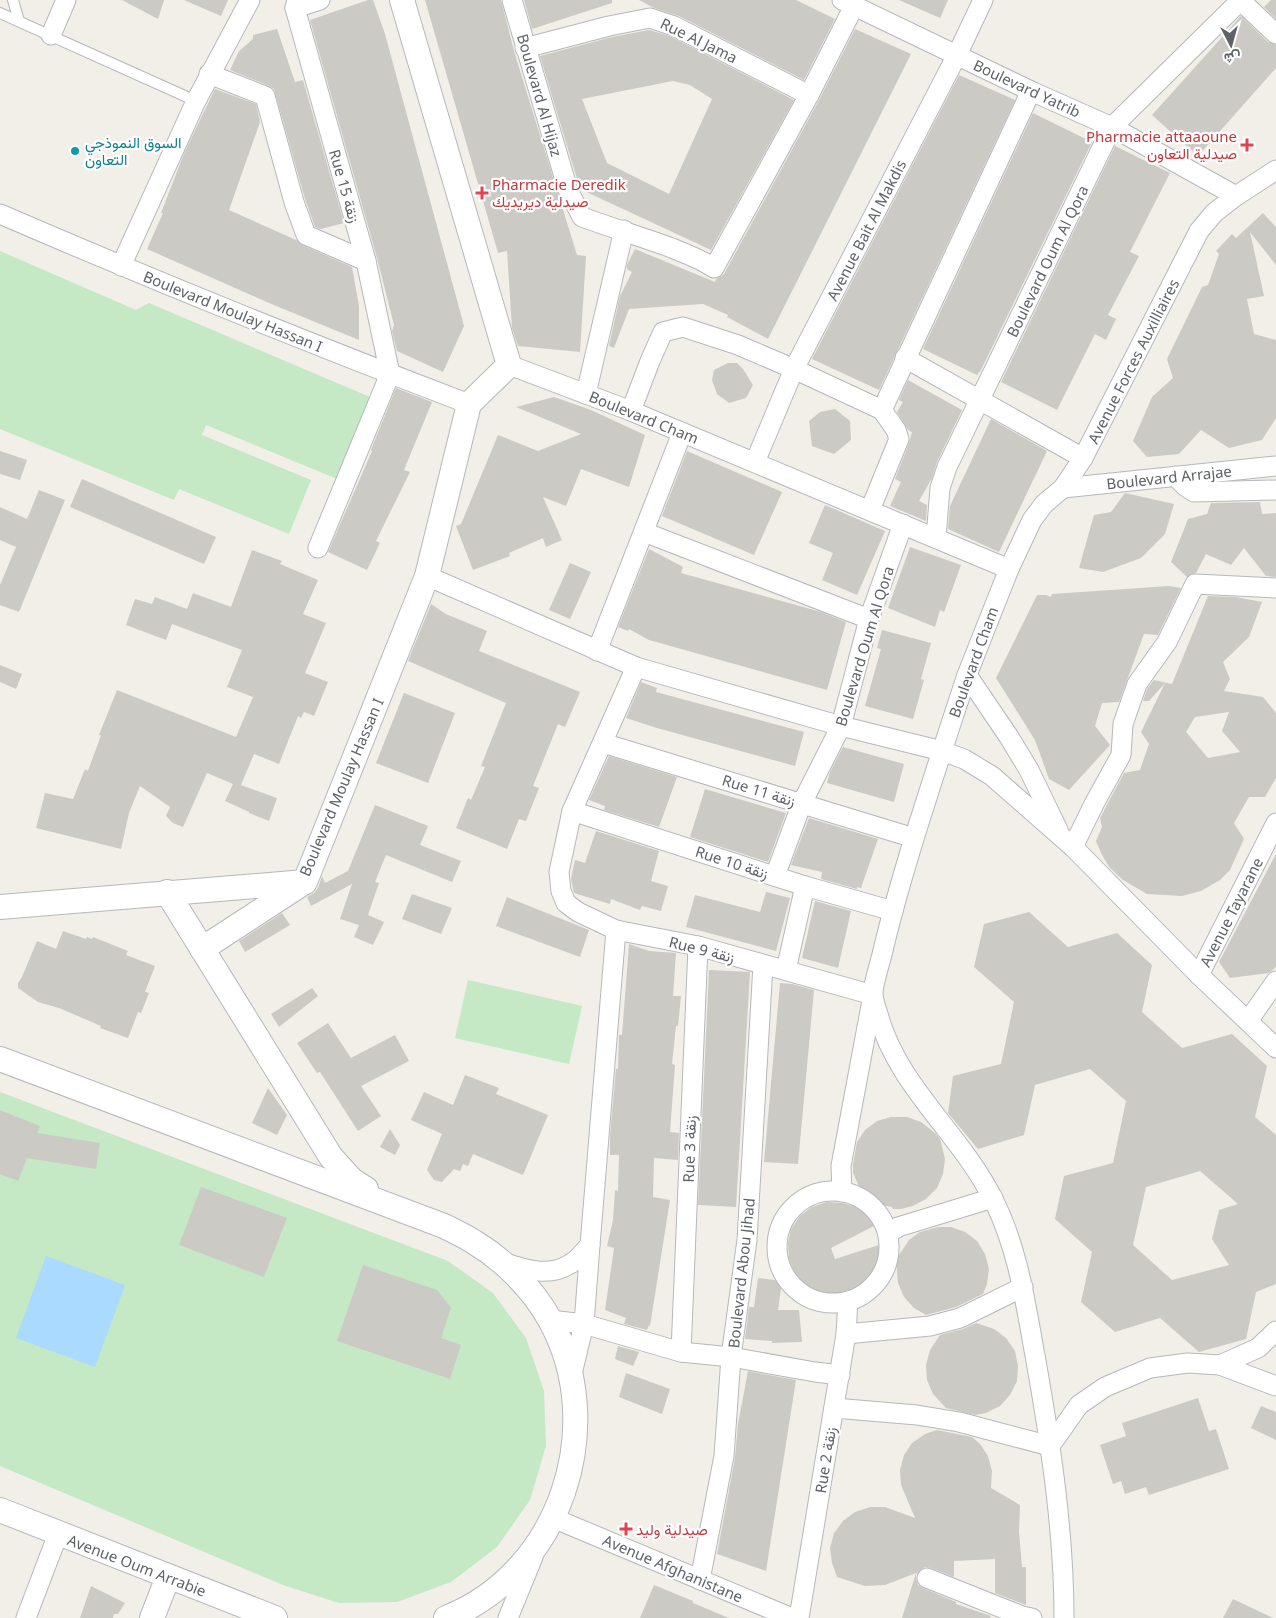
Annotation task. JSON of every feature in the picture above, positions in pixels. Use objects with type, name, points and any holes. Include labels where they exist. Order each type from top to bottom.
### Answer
[{"type":"street","points":[[51,35],[66,0]]},
{"type":"street","points":[[121,266],[196,101],[250,0]]},
{"type":"street","points":[[291,3],[320,0]]},
{"type":"street","points":[[402,0],[509,365],[469,404]]},
{"type":"street","name":"Boulevard Al Hijaz","points":[[512,0],[568,190],[582,217],[605,226],[624,230],[696,258],[714,268],[809,95]]},
{"type":"street","name":"Avenue Bait Al Makdis","points":[[755,462],[794,369],[957,55],[983,0]]},
{"type":"street","points":[[1241,0],[1276,34]]},
{"type":"street","name":"Boulevard Oum Al Qora","points":[[936,538],[940,488],[947,467],[1112,127],[1241,0]]},
{"type":"street","name":"Rue 15 زنقة","points":[[291,3],[366,261],[390,374]]},
{"type":"street","points":[[809,95],[848,3]]},
{"type":"street","name":"Boulevard Yatrib","points":[[848,3],[1031,92],[1112,127],[1236,196]]},
{"type":"street","name":"Rue Al Jama","points":[[526,48],[609,26],[650,18],[674,26],[809,95]]},
{"type":"street","points":[[210,74],[264,96],[294,202],[306,235],[366,261]]},
{"type":"street","points":[[882,410],[1031,92]]},
{"type":"street","name":"Avenue Forces Auxilliaires","points":[[1008,569],[1032,520],[1044,504],[1063,488],[1083,458],[1199,231],[1214,213],[1276,170]]},
{"type":"street","name":"Boulevard Moulay Hassan I","points":[[0,214],[121,266],[469,404],[427,576],[305,882],[0,907]]},
{"type":"street","points":[[586,394],[624,230]]},
{"type":"street","points":[[631,411],[663,332],[683,327],[738,345],[882,410],[896,430],[899,439],[870,510]]},
{"type":"street","points":[[905,358],[1083,458]]},
{"type":"street","name":"Boulevard Cham","points":[[509,365],[631,411],[1008,569],[967,675],[914,838],[893,911],[873,995],[841,1166],[842,1192]]},
{"type":"street","points":[[318,548],[390,374]]},
{"type":"street","points":[[597,651],[682,433]]},
{"type":"street","name":"Boulevard Arrajae","points":[[1063,488],[1276,466]]},
{"type":"street","points":[[1175,476],[1194,492],[1276,490]]},
{"type":"street","name":"Boulevard Oum Al Qora","points":[[775,876],[802,803],[841,726],[869,619],[903,524]]},
{"type":"street","points":[[644,532],[869,619]]},
{"type":"street","points":[[427,576],[636,667],[841,726],[942,751],[964,759],[992,776],[1067,843],[1199,975],[1276,1048]]},
{"type":"street","points":[[1067,843],[1094,804],[1121,756],[1123,724],[1137,684],[1167,642],[1195,584],[1276,588]]},
{"type":"street","points":[[572,811],[636,667]]},
{"type":"street","points":[[967,675],[1029,770],[1067,843]]},
{"type":"street","name":"Rue 11 زنقة","points":[[603,743],[914,838]]},
{"type":"street","name":"Rue 9 زنقة","points":[[572,811],[559,872],[561,891],[566,902],[578,912],[616,930],[698,946],[873,995]]},
{"type":"street","name":"Rue 10 زنقة","points":[[572,811],[805,886],[893,911]]},
{"type":"street","name":"Avenue Tayarane","points":[[1199,975],[1276,823]]},
{"type":"street","points":[[202,949],[305,882]]},
{"type":"street","points":[[786,970],[805,886]]},
{"type":"street","points":[[167,892],[331,1157],[352,1180],[393,1206]]},
{"type":"street","points":[[571,1378],[584,1324],[616,930]]},
{"type":"street","name":"Rue 3 زنقة","points":[[681,1352],[698,946]]},
{"type":"street","name":"Boulevard Abou Jihad","points":[[700,1580],[724,1456],[731,1358],[747,1240],[763,965]]},
{"type":"street","points":[[1248,1022],[1276,981]]},
{"type":"street","points":[[873,995],[881,1026],[895,1056],[911,1083],[963,1150],[993,1198],[1005,1225],[1023,1287],[1050,1446],[1061,1548],[1064,1618]]},
{"type":"street","points":[[0,1059],[444,1226],[474,1242],[502,1262],[526,1286],[550,1320],[561,1345],[571,1378],[576,1412],[574,1446],[568,1480],[555,1515],[538,1544],[508,1618]]},
{"type":"street","points":[[824,1192],[842,1192],[858,1197],[871,1206],[882,1219],[888,1234],[889,1251],[885,1268],[876,1283],[864,1294],[848,1301],[833,1303],[817,1301],[803,1294],[791,1284],[782,1271],[777,1256],[777,1240],[782,1223],[793,1208],[807,1198],[824,1192]]},
{"type":"street","points":[[888,1234],[898,1228],[993,1198]]},
{"type":"street","points":[[747,1240],[777,1240]]},
{"type":"street","points":[[502,1262],[534,1271],[554,1272],[572,1264],[590,1245]]},
{"type":"street","points":[[846,1334],[930,1326],[960,1318],[1023,1287]]},
{"type":"street","name":"Rue 2 زنقة","points":[[799,1618],[840,1374],[846,1334],[848,1301]]},
{"type":"street","points":[[550,1320],[584,1324],[681,1352],[840,1374]]},
{"type":"street","points":[[1220,1365],[1258,1348],[1276,1331]]},
{"type":"street","points":[[1050,1446],[1079,1405],[1105,1387],[1150,1368],[1188,1363],[1220,1365],[1276,1386]]},
{"type":"street","points":[[834,1408],[916,1415],[959,1422],[1050,1446]]},
{"type":"street","name":"Avenue Oum Arrabie","points":[[0,1510],[274,1618]]},
{"type":"street","name":"Avenue Afghanistane","points":[[555,1515],[700,1580],[792,1618]]},
{"type":"street","points":[[26,1618],[58,1534]]},
{"type":"street","points":[[446,1618],[487,1596],[515,1572],[538,1544]]},
{"type":"street","points":[[152,1618],[168,1577]]},
{"type":"street","points":[[927,1578],[1022,1616],[1032,1618]]},
{"type":"lane","points":[[13,0],[19,21]]},
{"type":"lane","points":[[0,13],[196,101]]},
{"type":"green space","points":[[0,251],[136,310],[149,303],[377,400],[342,481],[206,425],[200,439],[202,435],[311,480],[289,534],[179,489],[174,500],[0,429]]},
{"type":"green space","points":[[468,980],[582,1006],[569,1064],[455,1038]]},
{"type":"green space","points":[[0,1092],[448,1261],[493,1293],[526,1338],[544,1391],[546,1446],[530,1500],[497,1547],[451,1582],[397,1602],[339,1603],[283,1585],[0,1466]]},
{"type":"water","points":[[46,1256],[125,1285],[95,1367],[16,1338]]},
{"type":"building","points":[[122,0],[164,0],[158,19]]},
{"type":"building","points":[[184,0],[228,0],[221,16]]},
{"type":"building","points":[[368,0],[373,0],[385,34],[464,326],[443,372],[397,351],[392,331],[394,325],[377,258],[310,20]]},
{"type":"building","points":[[425,0],[501,0],[514,51],[577,255],[586,256],[580,352],[518,346],[512,328],[507,251],[498,253]]},
{"type":"building","points":[[524,0],[612,0],[612,3],[532,29]]},
{"type":"building","points":[[639,0],[796,0],[835,19],[804,80],[679,16],[654,8]]},
{"type":"building","points":[[899,0],[948,0],[940,18]]},
{"type":"building","points":[[1271,0],[1276,0],[1276,19],[1264,7]]},
{"type":"building","points":[[1241,16],[1268,42],[1276,45],[1276,68],[1198,156],[1152,115]]},
{"type":"building","points":[[277,29],[295,82],[303,80],[344,223],[321,229],[315,227],[305,199],[274,89],[230,70],[239,51],[253,39],[253,35]]},
{"type":"building","points":[[855,29],[911,54],[768,339],[727,317],[728,315],[703,304],[629,309],[614,348],[609,346],[620,296],[632,272],[627,269],[627,265],[635,249],[715,282],[716,279],[724,274],[819,100]]},
{"type":"building","points":[[649,30],[670,36],[794,100],[711,250],[580,189],[540,56],[612,37]],"holes":[[[673,81],[690,85],[712,99],[669,194],[607,163],[582,99]]]},
{"type":"building","points":[[959,75],[1015,100],[879,390],[812,359]]},
{"type":"building","points":[[215,89],[256,104],[260,122],[229,210],[352,267],[359,306],[359,340],[147,249],[163,213],[161,213],[185,151]]},
{"type":"building","points":[[1033,113],[1092,142],[977,375],[923,349]]},
{"type":"building","points":[[1115,146],[1170,173],[1130,252],[1139,256],[1108,315],[1116,319],[1106,340],[1095,334],[1057,410],[1001,382]]},
{"type":"building","points":[[1263,213],[1276,227],[1276,265],[1250,232],[1264,296],[1247,299],[1254,334],[1276,340],[1276,418],[1262,440],[1229,448],[1201,430],[1179,454],[1147,457],[1133,441],[1152,397],[1173,378],[1167,359],[1202,287],[1208,285],[1219,254],[1216,251],[1232,234],[1236,238]]},
{"type":"building","points":[[728,363],[737,363],[753,385],[746,398],[729,403],[717,394],[712,380],[714,370]]},
{"type":"building","points":[[908,380],[962,410],[937,462],[932,478],[919,501],[927,505],[926,521],[890,506],[901,482],[895,479],[912,432],[908,430],[897,412],[903,402],[899,400]]},
{"type":"building","points":[[396,388],[432,402],[404,470],[410,472],[376,541],[380,543],[367,570],[328,552],[372,451]]},
{"type":"building","points":[[554,397],[591,410],[645,435],[629,487],[581,469],[566,506],[543,497],[562,540],[546,547],[543,538],[509,553],[510,556],[473,570],[456,526],[461,524],[498,435],[538,451],[581,434],[516,407]]},
{"type":"building","points":[[835,409],[850,421],[851,440],[834,454],[812,446],[809,421],[820,412]]},
{"type":"building","points":[[991,419],[1047,451],[999,552],[948,529],[950,506]]},
{"type":"building","points":[[0,451],[27,460],[20,480],[0,474]]},
{"type":"building","points":[[687,451],[782,492],[754,555],[662,516]]},
{"type":"building","points":[[82,479],[216,537],[204,564],[70,507]]},
{"type":"building","points":[[39,490],[65,500],[19,612],[0,605],[0,585],[16,547],[0,540],[0,507],[27,519]]},
{"type":"building","points":[[1125,493],[1174,504],[1165,534],[1141,558],[1103,572],[1079,568],[1094,515],[1111,512]]},
{"type":"building","points":[[1260,502],[1262,514],[1276,513],[1276,577],[1266,576],[1244,548],[1231,565],[1206,554],[1196,573],[1187,577],[1171,562],[1188,519],[1207,514],[1211,503]]},
{"type":"building","points":[[825,505],[885,531],[857,595],[822,580],[833,553],[809,543]]},
{"type":"building","points":[[910,547],[961,565],[944,612],[940,610],[935,627],[888,608]]},
{"type":"building","points":[[649,549],[683,567],[681,573],[821,612],[846,622],[827,690],[649,640],[629,629],[628,631],[618,627]]},
{"type":"building","points":[[252,550],[282,561],[280,564],[318,580],[303,614],[326,623],[305,673],[328,682],[314,716],[304,712],[301,718],[298,716],[279,764],[254,754],[241,785],[277,798],[269,821],[225,801],[233,784],[207,773],[183,827],[173,823],[166,816],[170,807],[140,786],[129,813],[121,849],[36,828],[45,793],[73,799],[85,769],[88,771],[101,735],[99,735],[117,690],[236,737],[253,697],[227,687],[242,650],[172,624],[166,640],[126,625],[135,599],[152,604],[155,597],[187,609],[193,593],[231,607]]},
{"type":"building","points":[[570,563],[591,572],[570,619],[549,610]]},
{"type":"building","points":[[1169,586],[1181,588],[1158,635],[1144,634],[1119,702],[1102,703],[1095,726],[1110,745],[1069,790],[1049,779],[1035,740],[996,678],[1037,595],[1051,597],[1052,594]]},
{"type":"building","points":[[1208,596],[1236,597],[1262,602],[1249,637],[1223,662],[1230,679],[1224,691],[1263,697],[1276,713],[1276,778],[1265,797],[1249,797],[1234,823],[1244,839],[1230,870],[1220,880],[1201,891],[1182,896],[1147,894],[1123,880],[1110,868],[1096,841],[1102,827],[1100,818],[1124,773],[1140,770],[1149,744],[1141,732],[1165,683],[1149,701],[1143,701],[1147,689],[1154,680],[1172,684]],"holes":[[[1229,712],[1222,731],[1240,752],[1208,758],[1186,732],[1195,717]]]},
{"type":"building","points":[[431,604],[446,614],[487,631],[479,651],[580,692],[565,727],[558,724],[533,786],[539,788],[526,821],[519,819],[507,849],[456,828],[468,798],[471,800],[485,767],[481,766],[506,703],[408,661]]},
{"type":"building","points":[[882,630],[931,643],[921,679],[924,680],[913,719],[865,706],[881,649],[877,648]]},
{"type":"building","points":[[0,665],[22,674],[16,689],[0,682]]},
{"type":"building","points":[[641,682],[657,688],[656,692],[804,732],[795,766],[626,718]]},
{"type":"building","points":[[404,693],[455,713],[428,783],[376,763]]},
{"type":"building","points":[[843,747],[904,764],[894,802],[827,783],[830,772]]},
{"type":"building","points":[[609,756],[677,777],[659,827],[604,810],[605,806],[589,800]]},
{"type":"building","points":[[705,789],[786,813],[768,862],[690,837]]},
{"type":"building","points":[[375,805],[428,826],[420,845],[461,861],[452,882],[386,855],[375,882],[379,883],[368,915],[384,922],[373,945],[354,937],[359,925],[340,919],[352,884],[311,906],[307,897],[318,888],[322,876],[325,883],[348,871]]},
{"type":"building","points":[[809,818],[878,839],[861,888],[857,887],[857,889],[821,879],[822,872],[791,865]]},
{"type":"building","points":[[596,831],[659,851],[651,881],[668,886],[661,911],[642,906],[640,910],[611,899],[610,904],[574,893],[571,879],[575,860],[585,863]]},
{"type":"building","points":[[1276,854],[1276,967],[1269,973],[1230,978],[1219,962]]},
{"type":"building","points":[[766,892],[790,898],[776,951],[686,927],[695,895],[760,912]]},
{"type":"building","points":[[412,894],[452,908],[441,934],[402,919]]},
{"type":"building","points":[[507,897],[589,930],[580,957],[496,926]]},
{"type":"building","points":[[815,901],[851,911],[838,968],[802,958]]},
{"type":"building","points":[[1029,912],[1068,947],[1117,933],[1152,965],[1142,1012],[1182,1048],[1232,1034],[1267,1066],[1255,1117],[1276,1135],[1276,1284],[1256,1292],[1246,1339],[1199,1352],[1160,1318],[1115,1332],[1081,1302],[1092,1252],[1055,1219],[1064,1176],[1113,1163],[1126,1101],[1090,1069],[1035,1085],[1024,1135],[978,1149],[948,1113],[953,1076],[1001,1064],[1014,1002],[974,967],[984,924]],"holes":[[[1200,1171],[1238,1204],[1219,1210],[1212,1239],[1229,1265],[1172,1280],[1133,1245],[1146,1187]]]},
{"type":"building","points":[[282,913],[290,925],[245,952],[239,941]]},
{"type":"building","points":[[63,931],[86,939],[87,937],[92,939],[93,937],[128,951],[126,955],[155,966],[145,992],[149,993],[141,1013],[138,1012],[128,1038],[100,1028],[101,1026],[59,1008],[38,1002],[18,988],[18,983],[37,941],[56,949]]},
{"type":"building","points":[[629,944],[649,951],[676,953],[673,996],[681,996],[672,1064],[675,1065],[670,1132],[679,1133],[678,1160],[654,1158],[653,1197],[670,1200],[650,1326],[647,1330],[624,1324],[626,1318],[605,1310],[614,1248],[607,1246],[613,1220],[615,1190],[618,1191],[619,1155],[610,1155],[610,1136],[616,1069],[618,1069],[619,1035],[622,1035]]},
{"type":"building","points":[[709,970],[750,972],[736,1207],[698,1205]]},
{"type":"building","points":[[780,983],[814,990],[798,1164],[764,1162]]},
{"type":"building","points":[[312,988],[318,996],[279,1027],[271,1014]]},
{"type":"building","points":[[328,1023],[351,1058],[395,1035],[409,1061],[361,1086],[381,1116],[358,1131],[320,1072],[317,1073],[297,1043]]},
{"type":"building","points":[[465,1075],[499,1088],[496,1094],[548,1115],[523,1175],[473,1154],[468,1166],[463,1164],[460,1171],[454,1169],[442,1182],[434,1180],[427,1170],[442,1134],[411,1120],[424,1092],[453,1105]]},
{"type":"building","points":[[268,1088],[287,1115],[277,1135],[252,1123]]},
{"type":"building","points":[[0,1110],[40,1126],[37,1133],[100,1143],[96,1169],[27,1158],[18,1181],[0,1174]]},
{"type":"building","points":[[891,1117],[907,1117],[921,1122],[940,1139],[945,1159],[943,1174],[937,1188],[926,1199],[913,1206],[901,1209],[893,1209],[892,1207],[866,1202],[853,1173],[857,1142],[865,1130],[877,1121]]},
{"type":"building","points":[[390,1129],[400,1145],[395,1155],[380,1147]]},
{"type":"building","points":[[201,1187],[287,1218],[264,1277],[179,1245]]},
{"type":"building","points":[[827,1202],[844,1203],[864,1210],[874,1226],[831,1248],[835,1259],[882,1244],[885,1245],[872,1273],[862,1285],[833,1294],[818,1291],[805,1284],[794,1272],[789,1259],[788,1243],[791,1229],[800,1216],[812,1207]]},
{"type":"building","points":[[938,1227],[951,1227],[965,1232],[977,1241],[985,1254],[989,1269],[987,1284],[983,1294],[956,1307],[926,1315],[914,1308],[904,1297],[898,1283],[896,1260],[909,1240],[920,1232]]},
{"type":"building","points":[[363,1265],[437,1290],[451,1308],[441,1338],[461,1345],[450,1379],[337,1341]]},
{"type":"building","points":[[758,1278],[782,1281],[778,1310],[799,1310],[802,1342],[772,1343],[772,1341],[745,1339],[749,1307],[754,1307]]},
{"type":"building","points":[[976,1323],[994,1329],[1006,1338],[1015,1351],[1018,1366],[1017,1381],[1010,1395],[1000,1406],[986,1413],[975,1415],[946,1408],[933,1394],[927,1380],[926,1365],[930,1350],[940,1335],[963,1329]]},
{"type":"building","points":[[618,1346],[639,1352],[633,1366],[615,1359]]},
{"type":"building","points":[[748,1371],[796,1380],[766,1571],[717,1554],[735,1458],[738,1424]]},
{"type":"building","points":[[626,1373],[670,1389],[662,1414],[619,1397]]},
{"type":"building","points":[[1198,1398],[1209,1431],[1216,1429],[1229,1469],[1149,1495],[1146,1487],[1125,1494],[1121,1481],[1113,1484],[1100,1445],[1126,1436],[1122,1423]]},
{"type":"building","points":[[1261,1406],[1276,1412],[1276,1440],[1251,1428]]},
{"type":"building","points":[[937,1430],[972,1437],[980,1444],[988,1456],[992,1471],[991,1488],[1020,1505],[1019,1532],[1022,1567],[1026,1567],[1026,1605],[995,1593],[995,1559],[954,1561],[954,1577],[925,1567],[916,1574],[918,1585],[923,1588],[956,1602],[956,1604],[991,1616],[990,1618],[902,1618],[916,1573],[885,1585],[865,1586],[837,1577],[832,1563],[830,1548],[834,1533],[843,1521],[855,1512],[870,1507],[885,1507],[915,1518],[901,1485],[900,1470],[904,1455],[912,1443],[925,1434]]},
{"type":"building","points":[[654,1585],[693,1601],[693,1603],[729,1618],[640,1618]]},
{"type":"building","points":[[91,1586],[125,1603],[118,1614],[114,1614],[113,1618],[80,1618]]},
{"type":"building","points":[[1233,1599],[1273,1618],[1223,1618]]},
{"type":"place","name":"Pharmacie attaaoune صيدلية التعاون","points":[[1247,145]]},
{"type":"place","name":"السوق النموذجي التعاون","points":[[75,151]]},
{"type":"place","name":"Pharmacie Deredik صيدلية ديريديك","points":[[482,193]]},
{"type":"place","name":"صيدلية وليد","points":[[626,1529]]}]
